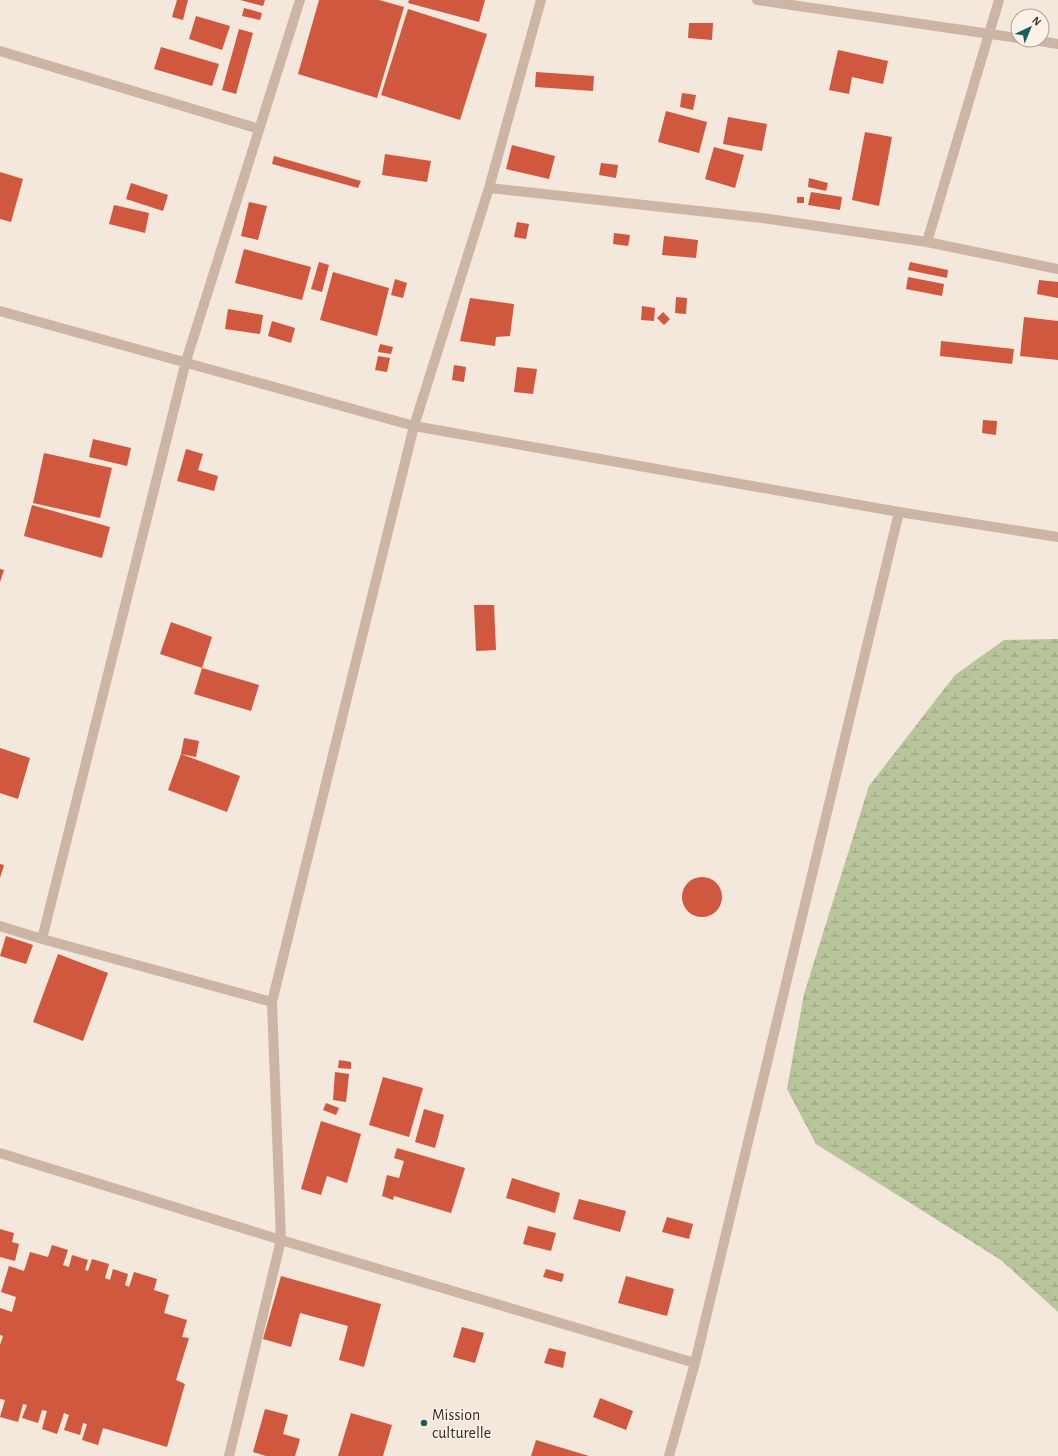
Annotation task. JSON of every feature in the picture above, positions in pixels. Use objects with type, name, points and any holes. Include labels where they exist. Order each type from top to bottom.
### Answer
[{"type":"street","points":[[42,939],[186,361],[300,0]]},
{"type":"street","points":[[229,1456],[281,1240],[272,1002],[414,426],[488,188],[542,0]]},
{"type":"street","points":[[757,0],[1010,37]]},
{"type":"street","points":[[928,242],[999,0]]},
{"type":"street","points":[[0,51],[259,129]]},
{"type":"street","points":[[488,188],[762,218],[928,242],[1058,269]]},
{"type":"street","points":[[0,311],[186,361],[414,426],[899,512],[1058,537]]},
{"type":"street","points":[[668,1456],[695,1363],[899,512]]},
{"type":"street","points":[[0,926],[42,939],[272,1002]]},
{"type":"street","points":[[0,1153],[281,1240],[695,1363]]},
{"type":"green space","points":[[1058,639],[1058,1312],[1001,1260],[816,1144],[787,1089],[804,994],[869,786],[955,675],[1004,640]]},
{"type":"building","points":[[177,0],[188,0],[183,20],[172,17]]},
{"type":"building","points":[[240,0],[265,0],[263,6]]},
{"type":"building","points":[[319,0],[379,0],[404,7],[377,98],[298,74]]},
{"type":"building","points":[[409,0],[485,0],[479,22],[408,3]]},
{"type":"building","points":[[244,8],[262,13],[260,20],[242,16]]},
{"type":"building","points":[[408,9],[487,34],[460,120],[381,95]]},
{"type":"building","points":[[196,16],[230,26],[222,50],[189,39]]},
{"type":"building","points":[[689,23],[713,23],[712,40],[688,38]]},
{"type":"building","points":[[239,29],[253,33],[236,94],[222,90]]},
{"type":"building","points":[[161,47],[219,64],[212,86],[154,69]]},
{"type":"building","points":[[838,50],[888,61],[883,84],[852,77],[849,94],[829,90]]},
{"type":"building","points":[[536,72],[594,76],[593,91],[535,87]]},
{"type":"building","points":[[682,93],[696,95],[693,110],[680,107]]},
{"type":"building","points":[[666,111],[707,122],[699,153],[658,142]]},
{"type":"building","points":[[728,117],[767,124],[762,151],[723,144]]},
{"type":"building","points":[[865,132],[892,137],[879,206],[852,200]]},
{"type":"building","points":[[512,145],[555,156],[549,179],[506,169]]},
{"type":"building","points":[[714,147],[744,155],[735,188],[705,179]]},
{"type":"building","points":[[385,154],[431,161],[427,182],[382,175]]},
{"type":"building","points":[[274,156],[361,181],[358,188],[272,164]]},
{"type":"building","points":[[601,163],[618,165],[616,178],[599,175]]},
{"type":"building","points":[[0,172],[23,179],[11,222],[0,219]]},
{"type":"building","points":[[809,178],[828,183],[826,191],[808,187]]},
{"type":"building","points":[[131,183],[168,195],[163,211],[126,199]]},
{"type":"building","points":[[811,192],[842,197],[840,210],[808,205]]},
{"type":"building","points":[[797,197],[804,197],[804,203],[797,203]]},
{"type":"building","points":[[249,202],[267,206],[258,240],[241,236]]},
{"type":"building","points":[[114,205],[149,213],[145,233],[109,224]]},
{"type":"building","points":[[517,222],[529,224],[526,239],[514,237]]},
{"type":"building","points":[[614,233],[630,235],[628,246],[613,244]]},
{"type":"building","points":[[664,236],[698,240],[696,258],[662,255]]},
{"type":"building","points":[[244,249],[311,267],[302,300],[235,283]]},
{"type":"building","points":[[319,262],[329,265],[322,292],[311,289]]},
{"type":"building","points":[[910,262],[948,270],[947,278],[908,270]]},
{"type":"building","points":[[333,272],[389,288],[377,336],[320,320]]},
{"type":"building","points":[[908,277],[944,284],[942,296],[906,289]]},
{"type":"building","points":[[395,279],[407,283],[403,298],[391,295]]},
{"type":"building","points":[[1039,280],[1058,282],[1058,298],[1037,294]]},
{"type":"building","points":[[676,297],[687,298],[686,314],[675,313]]},
{"type":"building","points":[[470,298],[514,304],[510,336],[496,337],[495,346],[460,341]]},
{"type":"building","points":[[642,306],[655,308],[654,321],[641,320]]},
{"type":"building","points":[[228,309],[263,315],[260,334],[225,329]]},
{"type":"building","points":[[663,312],[670,319],[664,325],[657,318]]},
{"type":"building","points":[[1024,317],[1058,321],[1058,360],[1020,356]]},
{"type":"building","points":[[272,321],[295,328],[291,343],[268,336]]},
{"type":"building","points":[[941,341],[1014,349],[1012,364],[940,356]]},
{"type":"building","points":[[380,344],[393,347],[391,354],[378,352]]},
{"type":"building","points":[[378,356],[390,358],[387,372],[375,370]]},
{"type":"building","points":[[454,365],[466,367],[464,382],[452,380]]},
{"type":"building","points":[[517,367],[537,369],[533,394],[514,392]]},
{"type":"building","points":[[983,420],[997,421],[996,435],[982,433]]},
{"type":"building","points":[[93,439],[131,448],[127,466],[89,457]]},
{"type":"building","points":[[186,449],[203,454],[198,470],[218,476],[214,491],[177,481]]},
{"type":"building","points":[[44,453],[112,468],[100,518],[33,503]]},
{"type":"building","points":[[32,505],[110,527],[102,558],[24,536]]},
{"type":"building","points":[[0,569],[4,570],[0,582]]},
{"type":"building","points":[[474,605],[494,605],[496,650],[476,651]]},
{"type":"building","points":[[171,622],[212,637],[202,668],[160,654]]},
{"type":"building","points":[[202,668],[259,685],[251,711],[194,694]]},
{"type":"building","points":[[184,738],[199,741],[196,757],[181,754]]},
{"type":"building","points":[[0,748],[30,758],[18,799],[0,793]]},
{"type":"building","points":[[181,754],[240,776],[227,812],[168,790]]},
{"type":"building","points":[[0,864],[4,865],[0,878]]},
{"type":"building","points":[[706,877],[713,880],[719,886],[722,897],[721,905],[713,914],[706,917],[698,917],[691,914],[683,905],[682,893],[685,886],[694,878]]},
{"type":"building","points":[[6,936],[33,945],[26,964],[0,956]]},
{"type":"building","points":[[58,954],[108,973],[83,1041],[33,1022]]},
{"type":"building","points":[[339,1060],[351,1062],[351,1069],[338,1068]]},
{"type":"building","points":[[335,1072],[349,1074],[346,1102],[333,1100]]},
{"type":"building","points":[[383,1077],[423,1088],[409,1137],[369,1125]]},
{"type":"building","points":[[326,1103],[339,1108],[336,1115],[323,1110]]},
{"type":"building","points":[[424,1109],[444,1115],[435,1148],[415,1142]]},
{"type":"building","points":[[321,1121],[361,1134],[347,1183],[327,1176],[321,1195],[301,1189]]},
{"type":"building","points":[[397,1148],[465,1168],[451,1213],[394,1196],[393,1200],[382,1196],[387,1175],[399,1178],[404,1161],[394,1158]]},
{"type":"building","points":[[512,1178],[560,1193],[555,1213],[506,1198]]},
{"type":"building","points":[[579,1199],[626,1211],[620,1232],[573,1219]]},
{"type":"building","points":[[667,1217],[693,1224],[689,1239],[662,1232]]},
{"type":"building","points":[[528,1226],[556,1233],[551,1251],[523,1244]]},
{"type":"building","points":[[0,1229],[14,1233],[12,1242],[19,1244],[15,1261],[0,1257]]},
{"type":"building","points":[[52,1245],[68,1250],[63,1265],[69,1267],[72,1255],[88,1260],[85,1270],[88,1271],[92,1259],[109,1264],[105,1278],[110,1280],[113,1269],[128,1274],[125,1285],[129,1287],[134,1272],[157,1279],[154,1290],[169,1295],[164,1313],[187,1320],[182,1337],[189,1338],[176,1380],[185,1384],[167,1447],[103,1428],[98,1445],[82,1440],[87,1424],[83,1423],[80,1435],[64,1430],[69,1415],[64,1413],[57,1434],[42,1429],[47,1411],[42,1410],[38,1423],[22,1418],[27,1405],[23,1404],[18,1422],[0,1417],[5,1400],[0,1399],[0,1345],[3,1336],[0,1335],[0,1308],[12,1312],[16,1297],[1,1292],[9,1266],[24,1271],[30,1252],[48,1257]]},
{"type":"building","points":[[546,1269],[564,1274],[562,1282],[543,1277]]},
{"type":"building","points":[[281,1276],[381,1304],[364,1367],[339,1360],[348,1326],[300,1313],[291,1347],[263,1339]]},
{"type":"building","points":[[626,1276],[674,1289],[667,1316],[618,1303]]},
{"type":"building","points":[[462,1327],[484,1333],[475,1363],[453,1357]]},
{"type":"building","points":[[549,1348],[566,1352],[563,1368],[544,1363]]},
{"type":"building","points":[[600,1398],[633,1411],[626,1430],[593,1417]]},
{"type":"building","points":[[265,1409],[288,1415],[283,1434],[300,1439],[295,1456],[266,1456],[253,1452]]},
{"type":"building","points":[[351,1413],[392,1425],[383,1456],[338,1456]]},
{"type":"building","points":[[536,1440],[589,1456],[531,1456]]},
{"type":"place","name":"Mission culturelle","points":[[424,1423]]}]
